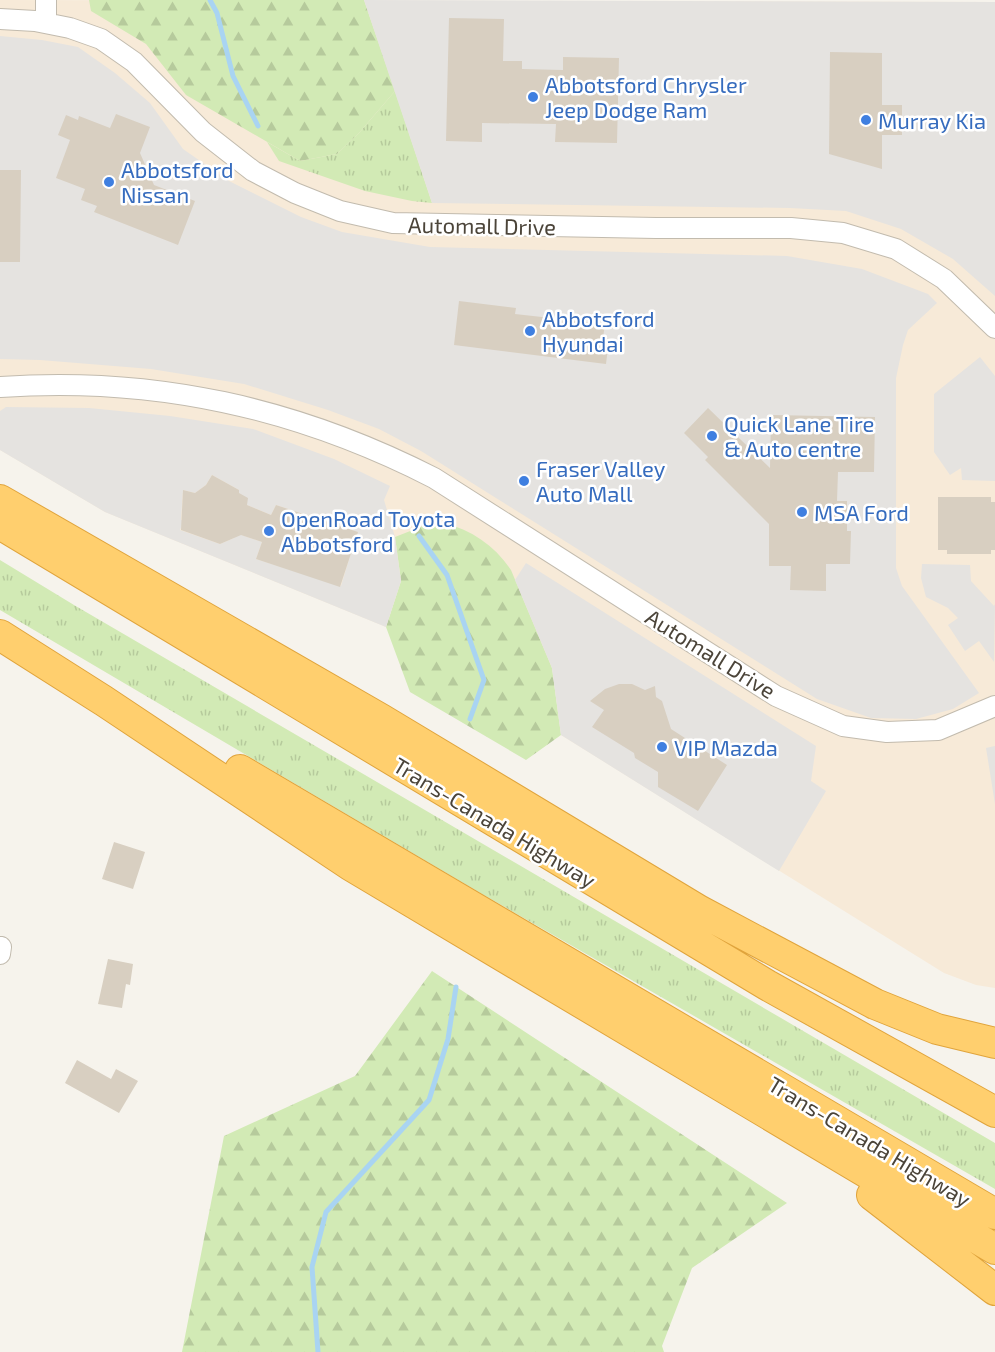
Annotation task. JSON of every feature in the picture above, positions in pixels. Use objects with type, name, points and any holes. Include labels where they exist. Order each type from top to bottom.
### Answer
[{"type":"highway","points":[[0,500],[381,719],[700,911],[874,1004],[937,1029],[995,1042]]},
{"type":"highway","name":"Trans-Canada Highway","points":[[0,524],[767,986],[995,1112]]},
{"type":"highway","name":"Trans-Canada Highway","points":[[0,628],[995,1214]]},
{"type":"highway","points":[[0,635],[104,701],[350,865],[995,1249]]},
{"type":"highway","points":[[780,1122],[995,1290]]},
{"type":"street","points":[[46,0],[46,23]]},
{"type":"street","name":"Automall Drive","points":[[0,19],[46,23],[70,28],[101,39],[134,62],[203,132],[253,171],[296,193],[340,211],[393,223],[791,228],[843,233],[896,249],[944,279],[995,328]]},
{"type":"street","name":"Automall Drive","points":[[0,387],[39,384],[101,385],[190,395],[286,417],[386,453],[435,478],[776,696],[843,726],[887,732],[938,730],[995,706]]},
{"type":"shaded area","name":"Fraser Valley Auto Mall","points":[[0,0],[995,2],[995,988],[976,985],[944,973],[561,735],[552,667],[396,537],[401,581],[386,627],[105,512],[0,450]]},
{"type":"shaded area","points":[[364,0],[995,2],[995,296],[953,259],[901,229],[846,211],[790,208],[432,203]]},
{"type":"shaded area","points":[[0,36],[42,40],[78,47],[115,73],[150,103],[183,149],[229,181],[301,217],[342,232],[430,247],[787,256],[862,269],[928,294],[937,303],[908,330],[896,378],[896,568],[902,586],[979,693],[953,709],[916,719],[871,718],[817,699],[421,451],[379,429],[328,410],[244,384],[151,369],[0,359]]},
{"type":"shaded area","points":[[980,357],[995,376],[995,481],[962,480],[961,468],[950,475],[934,452],[934,394]]},
{"type":"shaded area","points":[[6,407],[89,408],[170,416],[253,429],[334,459],[390,486],[384,500],[395,537],[401,581],[386,627],[105,512],[0,450],[0,411]],"holes":[[[212,475],[239,490],[247,505],[271,515],[276,505],[357,532],[341,586],[256,559],[262,542],[236,533],[234,538],[220,544],[180,530],[184,520],[181,520],[183,490],[195,493],[206,485]]]},
{"type":"shaded area","points":[[526,563],[816,746],[811,781],[826,791],[779,871],[561,735],[552,668],[515,580]]},
{"type":"shaded area","points":[[922,564],[970,565],[971,581],[994,606],[995,604],[994,662],[979,641],[965,651],[948,625],[958,618],[948,608],[926,597],[921,578]]},
{"type":"shaded area","points":[[995,746],[995,804],[986,748]]},
{"type":"green space","points":[[89,0],[364,0],[395,91],[359,133],[337,154],[300,161],[186,95],[146,44],[91,11]]},
{"type":"green space","points":[[395,91],[432,203],[365,191],[279,161],[267,142],[300,161],[337,154],[359,133]]},
{"type":"green space","points":[[444,523],[482,540],[505,561],[511,570],[552,668],[561,735],[526,760],[410,692],[386,627],[401,581],[395,537],[428,524]]},
{"type":"green space","points":[[0,560],[995,1143],[995,1189],[482,894],[0,610]]},
{"type":"green space","points":[[432,971],[787,1203],[692,1268],[662,1346],[664,1352],[182,1352],[224,1136],[355,1076]]},
{"type":"building","name":"Abbotsford Chrysler Jeep Dodge Ram","points":[[449,18],[504,19],[503,61],[522,61],[522,69],[563,70],[563,57],[619,58],[617,143],[555,142],[556,124],[482,123],[482,142],[446,141]]},
{"type":"building","name":"Murray Kia","points":[[830,52],[882,53],[882,105],[902,105],[902,135],[882,135],[882,169],[829,154]]},
{"type":"building","name":"Abbotsford Nissan","points":[[116,114],[150,127],[140,153],[154,185],[195,201],[178,245],[94,212],[97,206],[81,200],[85,189],[56,178],[70,140],[58,135],[66,115],[78,120],[79,116],[110,128]]},
{"type":"building","points":[[0,170],[21,170],[20,262],[0,262]]},
{"type":"building","name":"Abbotsford Hyundai","points":[[459,301],[516,308],[515,314],[605,324],[603,338],[609,339],[606,364],[454,345]]},
{"type":"building","name":"MSA Ford","points":[[708,408],[770,468],[771,415],[875,417],[874,472],[838,472],[837,501],[847,501],[847,531],[851,531],[850,564],[826,564],[826,591],[790,590],[791,566],[769,566],[769,524],[705,460],[708,457],[684,433]]},
{"type":"building","name":"OpenRoad Toyota Abbotsford","points":[[212,475],[239,490],[239,493],[248,498],[247,505],[271,515],[276,505],[358,532],[340,587],[256,559],[262,542],[241,535],[220,544],[181,530],[183,490],[195,493],[206,485]]},
{"type":"building","points":[[938,497],[991,497],[991,502],[995,502],[995,550],[991,550],[991,554],[947,554],[947,550],[938,550]]},
{"type":"building","name":"VIP Mazda","points":[[619,684],[632,684],[645,690],[655,686],[656,697],[662,701],[671,729],[727,765],[698,811],[658,787],[658,772],[635,758],[634,753],[592,727],[604,710],[590,701],[605,689]]},
{"type":"building","points":[[114,842],[145,852],[133,889],[102,879]]},
{"type":"building","points":[[108,959],[133,964],[130,985],[126,984],[122,1008],[98,1004]]},
{"type":"building","points":[[77,1060],[111,1079],[116,1069],[138,1081],[119,1113],[65,1083]]},
{"type":"waterway","points":[[210,0],[217,13],[233,76],[258,126]]},
{"type":"waterway","points":[[419,536],[447,575],[484,680],[470,719]]},
{"type":"waterway","points":[[318,1352],[312,1267],[326,1212],[429,1100],[448,1039],[456,987]]},
{"type":"place","name":"Abbotsford Chrysler Jeep Dodge Ram","points":[[533,97]]},
{"type":"place","name":"Murray Kia","points":[[866,120]]},
{"type":"place","name":"Abbotsford Nissan","points":[[109,182]]},
{"type":"place","name":"Abbotsford Hyundai","points":[[530,331]]},
{"type":"place","name":"Quick Lane Tire & Auto centre","points":[[712,436]]},
{"type":"place","name":"Fraser Valley Auto Mall","points":[[524,481]]},
{"type":"place","name":"MSA Ford","points":[[802,512]]},
{"type":"place","name":"OpenRoad Toyota Abbotsford","points":[[269,531]]},
{"type":"place","name":"VIP Mazda","points":[[662,747]]}]
